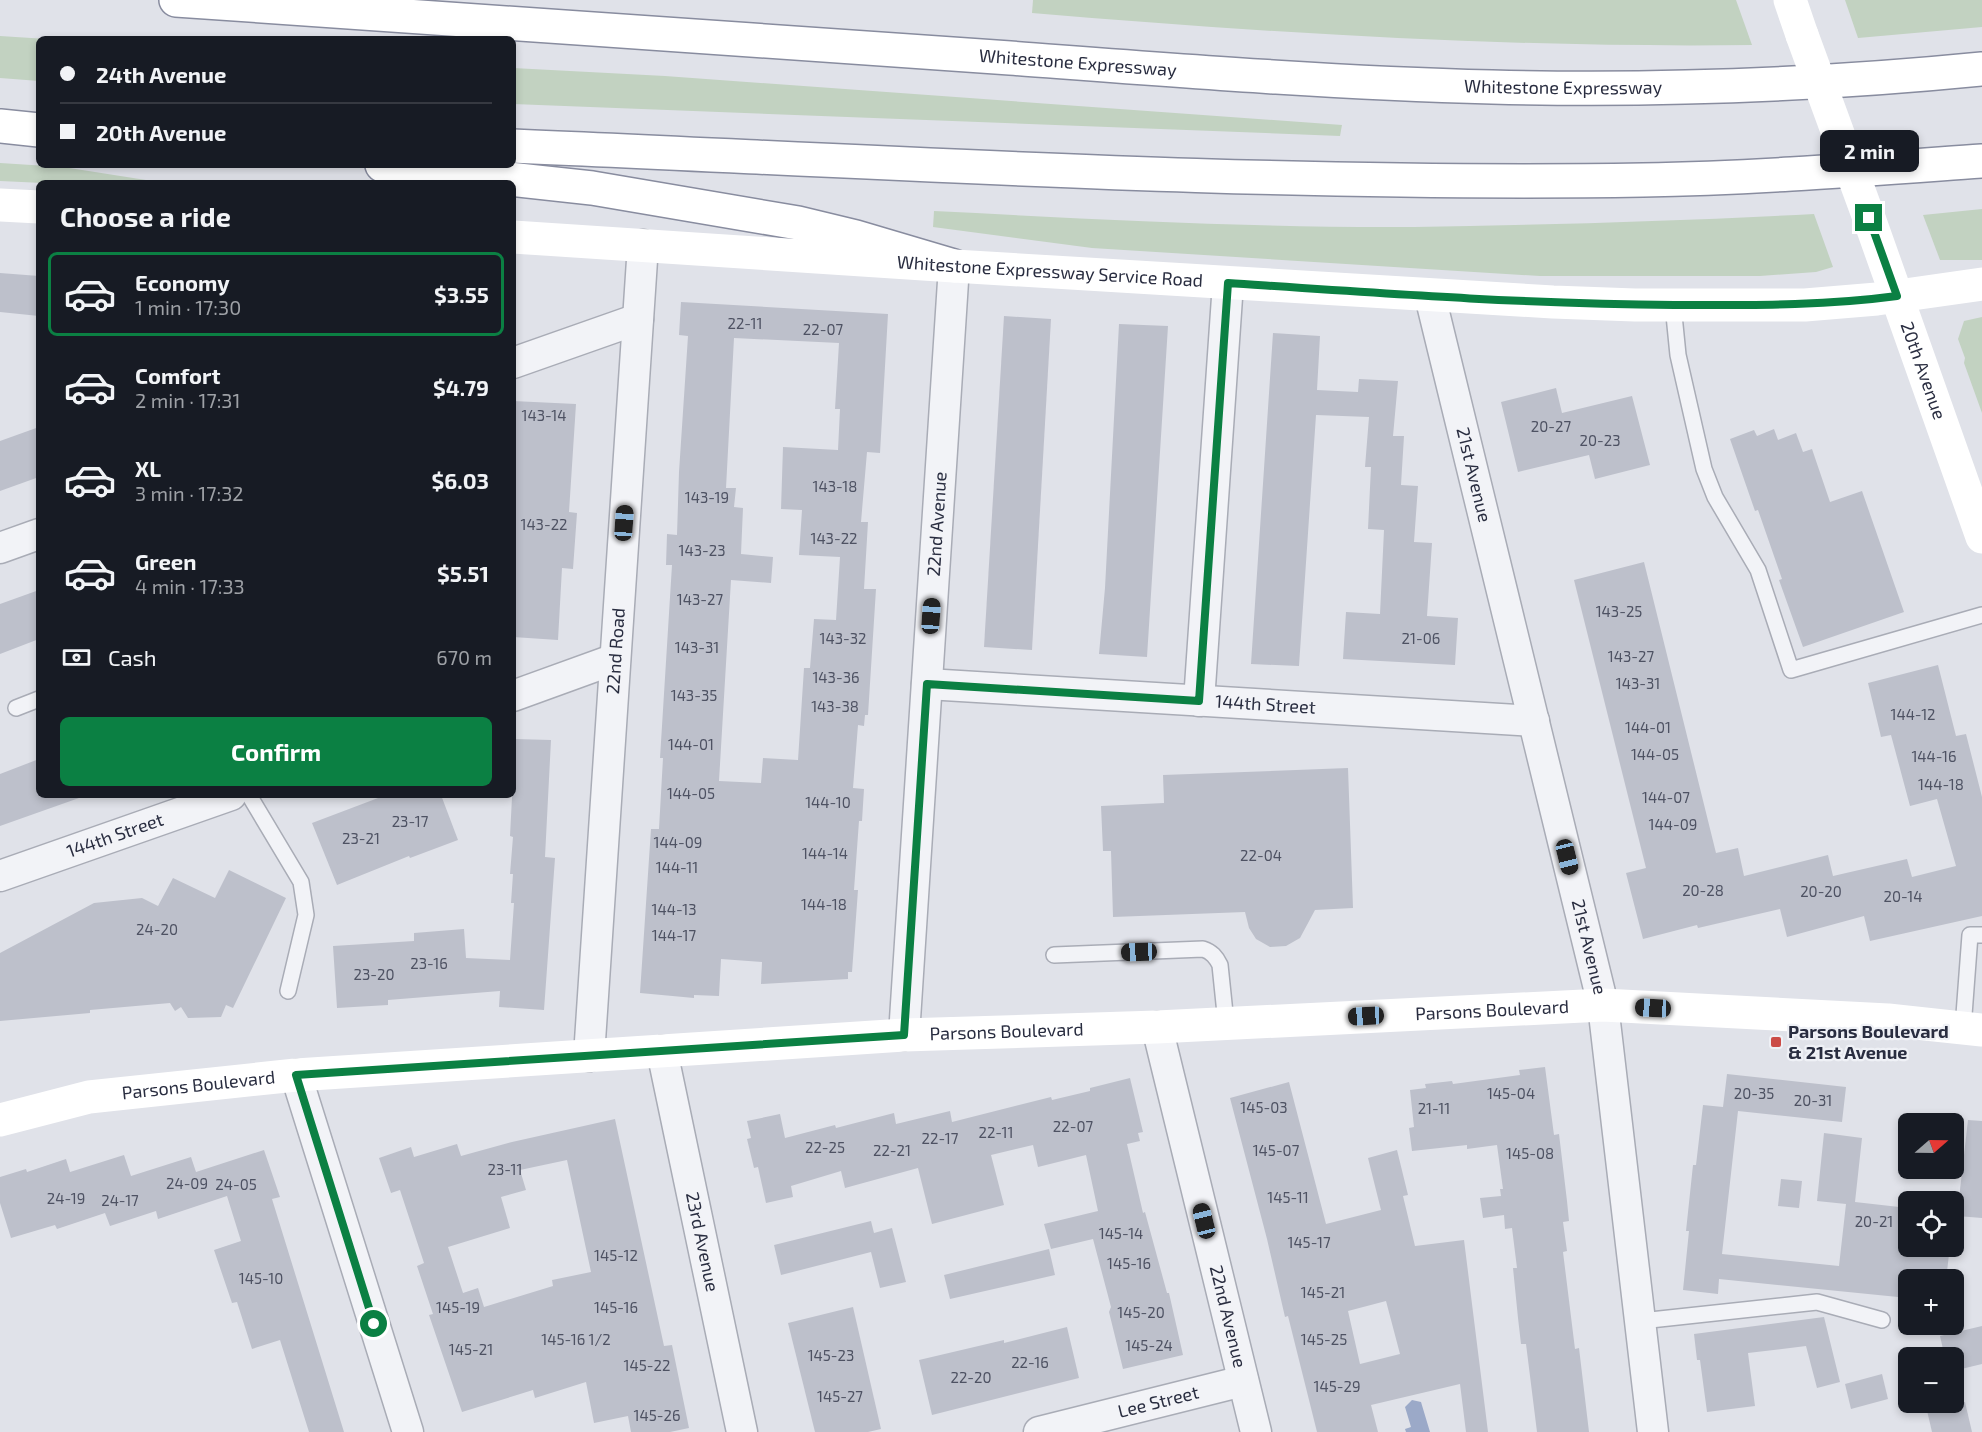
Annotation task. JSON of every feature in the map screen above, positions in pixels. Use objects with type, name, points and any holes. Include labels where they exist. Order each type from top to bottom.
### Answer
[{"type":"main road","name":"Whitestone Expressway","points":[[176,0],[1242,75],[1447,86],[1582,88],[1737,85],[1982,69]]},
{"type":"main road","name":"20th Avenue","points":[[1790,0],[1982,537]]},
{"type":"main road","points":[[0,119],[36,121]]},
{"type":"main road","points":[[0,126],[36,130]]},
{"type":"main road","points":[[516,146],[1167,174],[1399,180],[1691,179],[1982,161]]},
{"type":"main road","points":[[409,168],[592,188],[798,223],[856,237],[954,266]]},
{"type":"main road","points":[[0,205],[36,207]]},
{"type":"main road","name":"Whitestone Expressway Service Road","points":[[516,237],[1564,303],[1805,305],[1846,303],[1982,284]]},
{"type":"main road","name":"Parsons Boulevard","points":[[1,1119],[89,1097],[296,1075],[904,1035],[1157,1027],[1603,1005],[1888,1020],[1973,1029]]},
{"type":"street","name":"22nd Road","points":[[589,1056],[643,245]]},
{"type":"street","name":"22nd Avenue","points":[[904,1035],[954,266]]},
{"type":"street","points":[[1199,701],[1228,283]]},
{"type":"street","name":"21st Avenue","points":[[1430,296],[1603,1005],[1653,1432]]},
{"type":"street","points":[[516,362],[638,319]]},
{"type":"street","points":[[0,548],[36,535]]},
{"type":"street","points":[[516,695],[615,660]]},
{"type":"street","name":"144th Street","points":[[927,684],[1534,722]]},
{"type":"street","name":"144th Street","points":[[0,876],[187,802],[212,798]]},
{"type":"street","name":"22nd Avenue","points":[[1157,1027],[1256,1432]]},
{"type":"street","name":"23rd Avenue","points":[[662,1051],[742,1432]]},
{"type":"street","points":[[296,1075],[408,1432]]},
{"type":"street","name":"Lee Street","points":[[1039,1432],[1243,1380]]},
{"type":"lane","points":[[1673,305],[1678,355],[1704,469],[1715,497],[1758,570],[1791,670],[1982,615]]},
{"type":"lane","points":[[16,708],[36,700]]},
{"type":"lane","points":[[251,798],[301,882],[306,915],[288,992]]},
{"type":"lane","points":[[1973,1029],[1975,980],[1970,935],[1982,935]]},
{"type":"lane","points":[[1054,955],[1203,949],[1217,958],[1220,965],[1226,1023]]},
{"type":"lane","points":[[1641,1321],[1817,1302],[1882,1320]]},
{"type":"green space","points":[[1033,0],[1736,0],[1752,45],[1572,44],[1302,33],[1032,13]]},
{"type":"green space","points":[[1845,0],[1982,0],[1982,27],[1858,38]]},
{"type":"green space","points":[[0,36],[36,38],[36,81],[0,78]]},
{"type":"green space","points":[[516,68],[665,76],[1342,125],[1340,136],[516,104]]},
{"type":"green space","points":[[0,163],[36,165],[36,168],[69,168],[146,180],[36,180],[36,183],[0,181]]},
{"type":"green space","points":[[1982,209],[1982,260],[1940,260],[1923,215]]},
{"type":"green space","points":[[934,211],[1174,222],[1354,227],[1564,224],[1814,214],[1833,267],[1816,272],[1760,276],[1540,276],[1092,248],[933,227]]},
{"type":"green space","points":[[1982,317],[1982,413],[1958,339],[1964,321]]},
{"type":"water","points":[[1412,1400],[1421,1402],[1430,1432],[1406,1432],[1405,1429],[1411,1427],[1405,1407]]},
{"type":"building","points":[[0,273],[36,276],[36,316],[0,312]]},
{"type":"building","points":[[681,302],[888,314],[880,453],[867,452],[861,522],[868,522],[864,589],[876,589],[868,715],[865,715],[864,726],[858,725],[853,788],[864,789],[862,821],[859,821],[854,890],[858,890],[852,972],[848,972],[848,979],[761,984],[762,962],[721,959],[719,996],[694,995],[694,998],[640,993],[651,829],[659,829],[663,758],[660,758],[672,565],[666,565],[667,534],[677,535],[688,336],[679,335]],"holes":[[[734,338],[839,343],[835,409],[840,409],[838,450],[783,447],[781,509],[802,510],[799,555],[840,557],[836,620],[814,619],[810,668],[804,668],[798,760],[763,758],[761,783],[719,781],[731,580],[771,583],[773,557],[741,554],[743,508],[734,507],[736,488],[726,488]]]},
{"type":"building","points":[[1004,316],[1051,319],[1032,650],[984,647]]},
{"type":"building","points":[[1119,324],[1168,326],[1147,657],[1099,654],[1105,588]]},
{"type":"building","points":[[1273,333],[1320,336],[1317,390],[1358,392],[1359,379],[1398,381],[1393,436],[1404,436],[1401,485],[1418,486],[1414,542],[1432,543],[1427,616],[1458,618],[1455,665],[1343,659],[1346,612],[1380,614],[1384,530],[1368,529],[1371,467],[1365,467],[1369,417],[1316,415],[1299,666],[1251,664]]},
{"type":"building","points":[[1556,388],[1562,413],[1632,396],[1650,465],[1595,479],[1589,455],[1518,472],[1501,402]]},
{"type":"building","points":[[516,401],[576,404],[569,512],[577,513],[573,569],[562,568],[558,640],[516,637]]},
{"type":"building","points":[[36,428],[36,478],[0,491],[0,441]]},
{"type":"building","points":[[1774,429],[1778,440],[1796,433],[1803,452],[1812,449],[1830,502],[1862,491],[1904,612],[1803,647],[1779,580],[1782,579],[1758,510],[1755,511],[1730,439],[1754,430],[1757,436]]},
{"type":"building","points":[[1644,562],[1716,853],[1738,848],[1744,876],[1828,855],[1833,876],[1907,859],[1912,877],[1956,866],[1937,799],[1910,806],[1891,735],[1881,737],[1868,683],[1938,665],[1956,736],[1966,734],[1982,797],[1982,916],[1870,941],[1864,916],[1787,937],[1780,909],[1698,928],[1697,925],[1643,939],[1626,873],[1646,868],[1574,580]]},
{"type":"building","points":[[36,591],[36,640],[0,654],[0,604]]},
{"type":"building","points":[[516,739],[551,740],[545,857],[555,858],[544,1010],[499,1007],[500,991],[388,1000],[388,1005],[337,1008],[333,946],[414,941],[414,933],[464,929],[466,958],[510,960],[514,903],[511,903],[513,874],[510,874],[513,837],[510,836],[512,798],[516,798]]},
{"type":"building","points":[[36,760],[36,798],[79,798],[0,826],[0,774]]},
{"type":"building","points":[[1348,768],[1353,908],[1315,910],[1300,938],[1286,946],[1270,947],[1256,939],[1249,928],[1245,912],[1113,917],[1111,851],[1103,851],[1101,806],[1164,803],[1163,775]]},
{"type":"building","points":[[378,798],[442,798],[458,840],[410,858],[409,856],[337,885],[312,823]]},
{"type":"building","points":[[229,870],[286,898],[233,1008],[226,1005],[221,1017],[188,1018],[181,1007],[175,1011],[170,1003],[0,1021],[0,953],[94,903],[142,898],[158,906],[173,878],[215,898]]},
{"type":"building","points":[[1545,1067],[1554,1135],[1559,1134],[1569,1221],[1563,1222],[1567,1251],[1563,1252],[1575,1349],[1579,1348],[1589,1432],[1537,1432],[1526,1344],[1521,1344],[1513,1268],[1517,1268],[1512,1228],[1505,1229],[1504,1215],[1483,1218],[1480,1198],[1501,1196],[1500,1189],[1503,1189],[1497,1145],[1467,1149],[1467,1145],[1412,1151],[1409,1128],[1414,1127],[1410,1090],[1426,1088],[1425,1084],[1452,1081],[1453,1084],[1520,1075],[1519,1070]]},
{"type":"building","points":[[1727,1074],[1846,1087],[1842,1122],[1738,1111],[1722,1254],[1839,1266],[1846,1204],[1817,1201],[1824,1133],[1862,1138],[1855,1202],[1898,1207],[1898,1257],[1949,1257],[1947,1269],[1898,1269],[1898,1297],[1719,1279],[1718,1294],[1683,1290],[1693,1165],[1696,1165],[1703,1105],[1723,1107]]},
{"type":"building","points":[[1130,1078],[1143,1132],[1138,1133],[1140,1141],[1127,1144],[1143,1213],[1145,1212],[1167,1293],[1169,1293],[1183,1355],[1123,1369],[1109,1312],[1111,1307],[1093,1239],[1051,1249],[1044,1224],[1098,1211],[1086,1155],[1038,1167],[1033,1145],[991,1155],[1004,1205],[932,1224],[918,1168],[845,1188],[841,1171],[791,1186],[793,1197],[766,1203],[758,1167],[754,1168],[747,1139],[751,1138],[747,1121],[780,1114],[785,1138],[894,1113],[896,1124],[950,1111],[952,1122],[1051,1097],[1052,1100],[1090,1091],[1090,1088]]},
{"type":"building","points":[[1289,1082],[1326,1224],[1381,1210],[1368,1158],[1397,1150],[1408,1195],[1403,1196],[1415,1246],[1464,1240],[1488,1432],[1466,1432],[1460,1384],[1371,1405],[1378,1432],[1317,1432],[1288,1316],[1285,1317],[1230,1098]],"holes":[[[1386,1301],[1400,1354],[1360,1364],[1348,1311]]]},
{"type":"building","points":[[615,1119],[664,1346],[672,1345],[689,1428],[670,1432],[631,1432],[628,1416],[594,1423],[586,1382],[535,1398],[533,1390],[462,1412],[429,1315],[433,1314],[417,1266],[424,1263],[400,1190],[391,1193],[379,1158],[411,1147],[414,1157],[457,1144],[461,1156]],"holes":[[[567,1160],[591,1272],[552,1280],[553,1286],[484,1307],[478,1288],[463,1293],[448,1247],[510,1228],[501,1197],[526,1190],[520,1170]]]},
{"type":"building","points":[[1968,1120],[1982,1121],[1982,1218],[1964,1217],[1964,1191],[1960,1191],[1961,1179],[1964,1179]]},
{"type":"building","points":[[264,1150],[280,1197],[272,1199],[344,1432],[309,1432],[280,1340],[252,1349],[237,1302],[232,1303],[214,1250],[241,1241],[227,1196],[158,1219],[156,1211],[110,1226],[105,1213],[57,1229],[55,1225],[11,1238],[0,1203],[0,1177],[26,1169],[27,1172],[66,1159],[70,1172],[124,1155],[131,1176],[191,1157],[196,1172]]},
{"type":"building","points":[[1781,1179],[1802,1181],[1799,1208],[1778,1206]]},
{"type":"building","points":[[871,1221],[874,1233],[892,1228],[906,1282],[880,1288],[871,1252],[781,1275],[774,1245]]},
{"type":"building","points":[[1049,1249],[1055,1275],[950,1299],[944,1275]]},
{"type":"building","points":[[853,1307],[881,1429],[868,1432],[815,1432],[788,1323]]},
{"type":"building","points":[[1824,1317],[1840,1382],[1817,1388],[1806,1346],[1748,1353],[1755,1406],[1707,1412],[1694,1334]]},
{"type":"building","points":[[1982,1326],[1982,1364],[1964,1368],[1964,1347],[1942,1347],[1940,1336],[1964,1335],[1964,1330]]},
{"type":"building","points":[[1067,1327],[1079,1378],[932,1415],[919,1360],[1004,1340],[1004,1343]]},
{"type":"building","points":[[1882,1374],[1888,1399],[1851,1409],[1845,1384]]},
{"type":"building","points":[[1965,1402],[1972,1432],[1932,1432],[1928,1413],[1964,1413]]},
{"type":"place","name":"Parsons Boulevard & 21st Avenue","points":[[1776,1042]]},
{"type":"route","points":[[374,1324],[296,1075],[904,1035],[927,684],[1199,701],[1228,283],[1430,296],[1635,305],[1805,305],[1846,303],[1897,296],[1869,218]]}]
